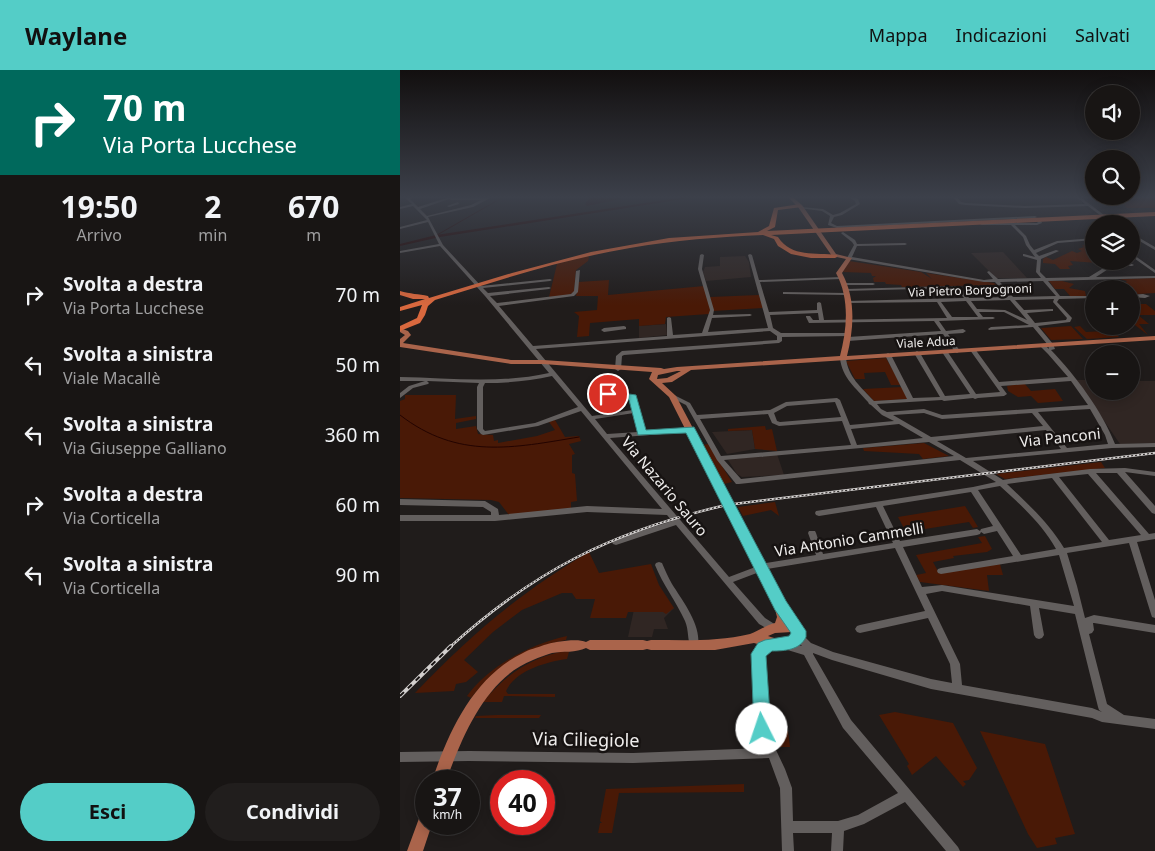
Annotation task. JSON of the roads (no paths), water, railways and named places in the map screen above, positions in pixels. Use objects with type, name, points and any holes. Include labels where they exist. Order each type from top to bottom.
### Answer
[{"type":"highway","points":[[754,234],[759,232]]},
{"type":"highway","points":[[400,308],[571,257],[682,238],[776,232]]},
{"type":"highway","points":[[754,234],[776,238],[791,232]]},
{"type":"highway","points":[[776,238],[779,245],[785,250],[812,256],[831,254]]},
{"type":"highway","points":[[400,308],[405,301],[403,295],[424,298],[447,294]]},
{"type":"highway","points":[[404,332],[422,317],[428,302],[447,294]]},
{"type":"highway","points":[[400,308],[424,311]]},
{"type":"main road","points":[[818,232],[831,254],[849,258],[840,272],[846,289],[848,322],[848,337],[843,358]]},
{"type":"main road","points":[[404,332],[400,344],[523,362],[564,363],[621,369],[655,379],[679,402]]},
{"type":"main road","points":[[404,332],[409,343],[415,346]]},
{"type":"main road","name":"Viale Adua","points":[[621,369],[664,370],[1155,338]]},
{"type":"main road","name":"Viale Adua","points":[[655,379],[674,377],[698,367]]},
{"type":"main road","points":[[655,379],[654,374],[664,370],[674,372],[679,402],[690,430],[768,570],[783,617],[771,634]]},
{"type":"main road","points":[[780,605],[797,632]]},
{"type":"main road","points":[[771,634],[784,644],[797,632]]},
{"type":"main road","points":[[443,770],[472,707],[494,679],[516,662],[535,653],[561,646],[716,645],[771,634],[797,632]]},
{"type":"main road","points":[[415,851],[420,835]]},
{"type":"street","name":"Via Nazario Sauro","points":[[432,232],[480,284],[551,372],[771,634]]},
{"type":"street","points":[[843,232],[854,240],[856,245]]},
{"type":"street","points":[[991,329],[1035,326],[1070,320],[1055,302],[1058,295],[1038,271],[1039,258],[1021,232]]},
{"type":"street","points":[[1034,252],[1057,242],[1085,240]]},
{"type":"street","points":[[1140,240],[1155,249]]},
{"type":"street","points":[[400,252],[440,243]]},
{"type":"street","points":[[856,245],[905,244]]},
{"type":"street","points":[[856,245],[849,258],[976,280],[1091,279],[1106,270]]},
{"type":"street","points":[[1024,255],[1039,258],[1058,251]]},
{"type":"street","points":[[702,255],[701,272],[712,308],[704,334]]},
{"type":"street","points":[[750,255],[771,328],[780,335],[848,337],[963,331]]},
{"type":"street","points":[[1140,266],[1155,272]]},
{"type":"street","points":[[496,305],[572,295],[576,292],[578,272]]},
{"type":"street","points":[[988,272],[1051,345]]},
{"type":"street","points":[[1097,277],[1155,277]]},
{"type":"street","points":[[757,281],[841,278]]},
{"type":"street","points":[[480,284],[503,285],[550,280]]},
{"type":"street","points":[[846,289],[873,284]]},
{"type":"street","points":[[502,293],[503,285]]},
{"type":"street","points":[[786,293],[846,289],[904,290],[954,287],[961,291],[981,318]]},
{"type":"street","points":[[487,295],[548,288]]},
{"type":"street","points":[[1140,296],[1155,296]]},
{"type":"street","name":"Via Pietro Borgognoni","points":[[847,302],[1010,297],[1085,297]]},
{"type":"street","points":[[938,300],[950,319]]},
{"type":"street","points":[[819,303],[822,322]]},
{"type":"street","points":[[767,314],[820,310]]},
{"type":"street","points":[[975,310],[1005,311],[1035,326]]},
{"type":"street","points":[[1023,312],[1051,310]]},
{"type":"street","points":[[709,317],[750,315]]},
{"type":"street","points":[[808,317],[810,322],[993,318]]},
{"type":"street","points":[[668,318],[670,336]]},
{"type":"street","points":[[936,320],[957,351]]},
{"type":"street","points":[[604,330],[624,328]]},
{"type":"street","points":[[532,348],[771,328]]},
{"type":"street","points":[[614,329],[614,341]]},
{"type":"street","points":[[741,331],[744,344]]},
{"type":"street","points":[[621,369],[619,356],[622,353],[777,342],[780,335]]},
{"type":"street","name":"Via Panconi","points":[[1042,345],[1054,354]]},
{"type":"street","name":"Via Panconi","points":[[976,462],[1112,446],[1091,407],[1054,354],[1051,345]]},
{"type":"street","points":[[871,403],[1004,394],[973,350]]},
{"type":"street","points":[[945,352],[975,397]]},
{"type":"street","points":[[917,353],[944,399]]},
{"type":"street","points":[[523,362],[537,355]]},
{"type":"street","points":[[888,355],[911,401]]},
{"type":"street","points":[[843,358],[843,366],[848,376],[871,403],[898,423],[960,459]]},
{"type":"street","points":[[400,396],[407,389],[418,384],[482,383],[530,379],[551,372],[554,366],[564,363]]},
{"type":"street","points":[[400,379],[482,383]]},
{"type":"street","points":[[998,384],[1072,379]]},
{"type":"street","points":[[482,383],[480,429],[483,433],[538,424],[582,408]]},
{"type":"street","points":[[594,397],[605,394],[614,397],[632,396],[642,433]]},
{"type":"street","points":[[696,417],[772,412],[786,404],[836,400],[839,401],[855,447]]},
{"type":"street","points":[[679,402],[696,417],[719,458],[739,482],[960,459],[976,462],[1002,483],[1036,516],[1062,551],[1080,611],[1103,707],[1120,718]]},
{"type":"street","points":[[884,414],[925,412],[942,417],[1091,407]]},
{"type":"street","points":[[1034,411],[1066,451]]},
{"type":"street","points":[[590,418],[637,412]]},
{"type":"street","points":[[772,412],[774,421],[779,424],[845,418]]},
{"type":"street","points":[[848,427],[898,423]]},
{"type":"street","points":[[719,458],[1048,428]]},
{"type":"street","points":[[606,436],[690,430]]},
{"type":"street","points":[[1112,446],[1155,445]]},
{"type":"street","points":[[1119,470],[1155,510]]},
{"type":"street","points":[[819,514],[1054,475],[1119,470],[1155,474]]},
{"type":"street","points":[[1090,471],[1150,536]]},
{"type":"street","points":[[1054,475],[1107,543]]},
{"type":"street","points":[[972,489],[1019,559]]},
{"type":"street","points":[[400,502],[485,504],[495,511],[495,518]]},
{"type":"street","points":[[878,504],[956,666],[957,689]]},
{"type":"street","points":[[400,518],[495,518],[587,509],[668,512]]},
{"type":"street","points":[[616,542],[677,522]]},
{"type":"street","name":"Via Antonio Cammelli","points":[[727,581],[751,570],[768,570],[821,558],[998,528]]},
{"type":"street","points":[[812,533],[821,558]]},
{"type":"street","points":[[941,571],[1150,536]]},
{"type":"street","points":[[1132,539],[1155,614]]},
{"type":"street","points":[[659,566],[689,622],[694,636],[694,645]]},
{"type":"street","points":[[920,591],[942,588],[1080,611]]},
{"type":"street","points":[[1034,602],[1039,635]]},
{"type":"street","points":[[860,628],[932,614]]},
{"type":"street","points":[[1088,643],[1090,636],[1088,623],[1092,619],[1155,629]]},
{"type":"street","points":[[797,632],[808,646],[832,656]]},
{"type":"street","points":[[771,634],[760,652],[758,661],[763,733],[785,783],[788,851]]},
{"type":"street","points":[[784,644],[807,652],[832,656],[932,684],[1092,713],[1102,717],[1155,724]]},
{"type":"street","points":[[807,652],[847,724],[954,851]]},
{"type":"street","points":[[1092,713],[1103,707]]},
{"type":"street","name":"Via Ciliegiole","points":[[400,757],[633,758],[771,753]]},
{"type":"street","points":[[788,827],[838,827],[860,820],[906,795]]},
{"type":"street","points":[[837,851],[838,827]]},
{"type":"waterway","points":[[437,235],[441,232]]},
{"type":"waterway","points":[[400,415],[422,429],[443,439],[465,445],[509,447],[579,437]]},
{"type":"railway","points":[[734,504],[1155,453]]},
{"type":"railway","points":[[450,647],[481,620],[512,597],[576,558],[644,528],[722,506]]},
{"type":"railway","points":[[400,696],[451,646]]}]
